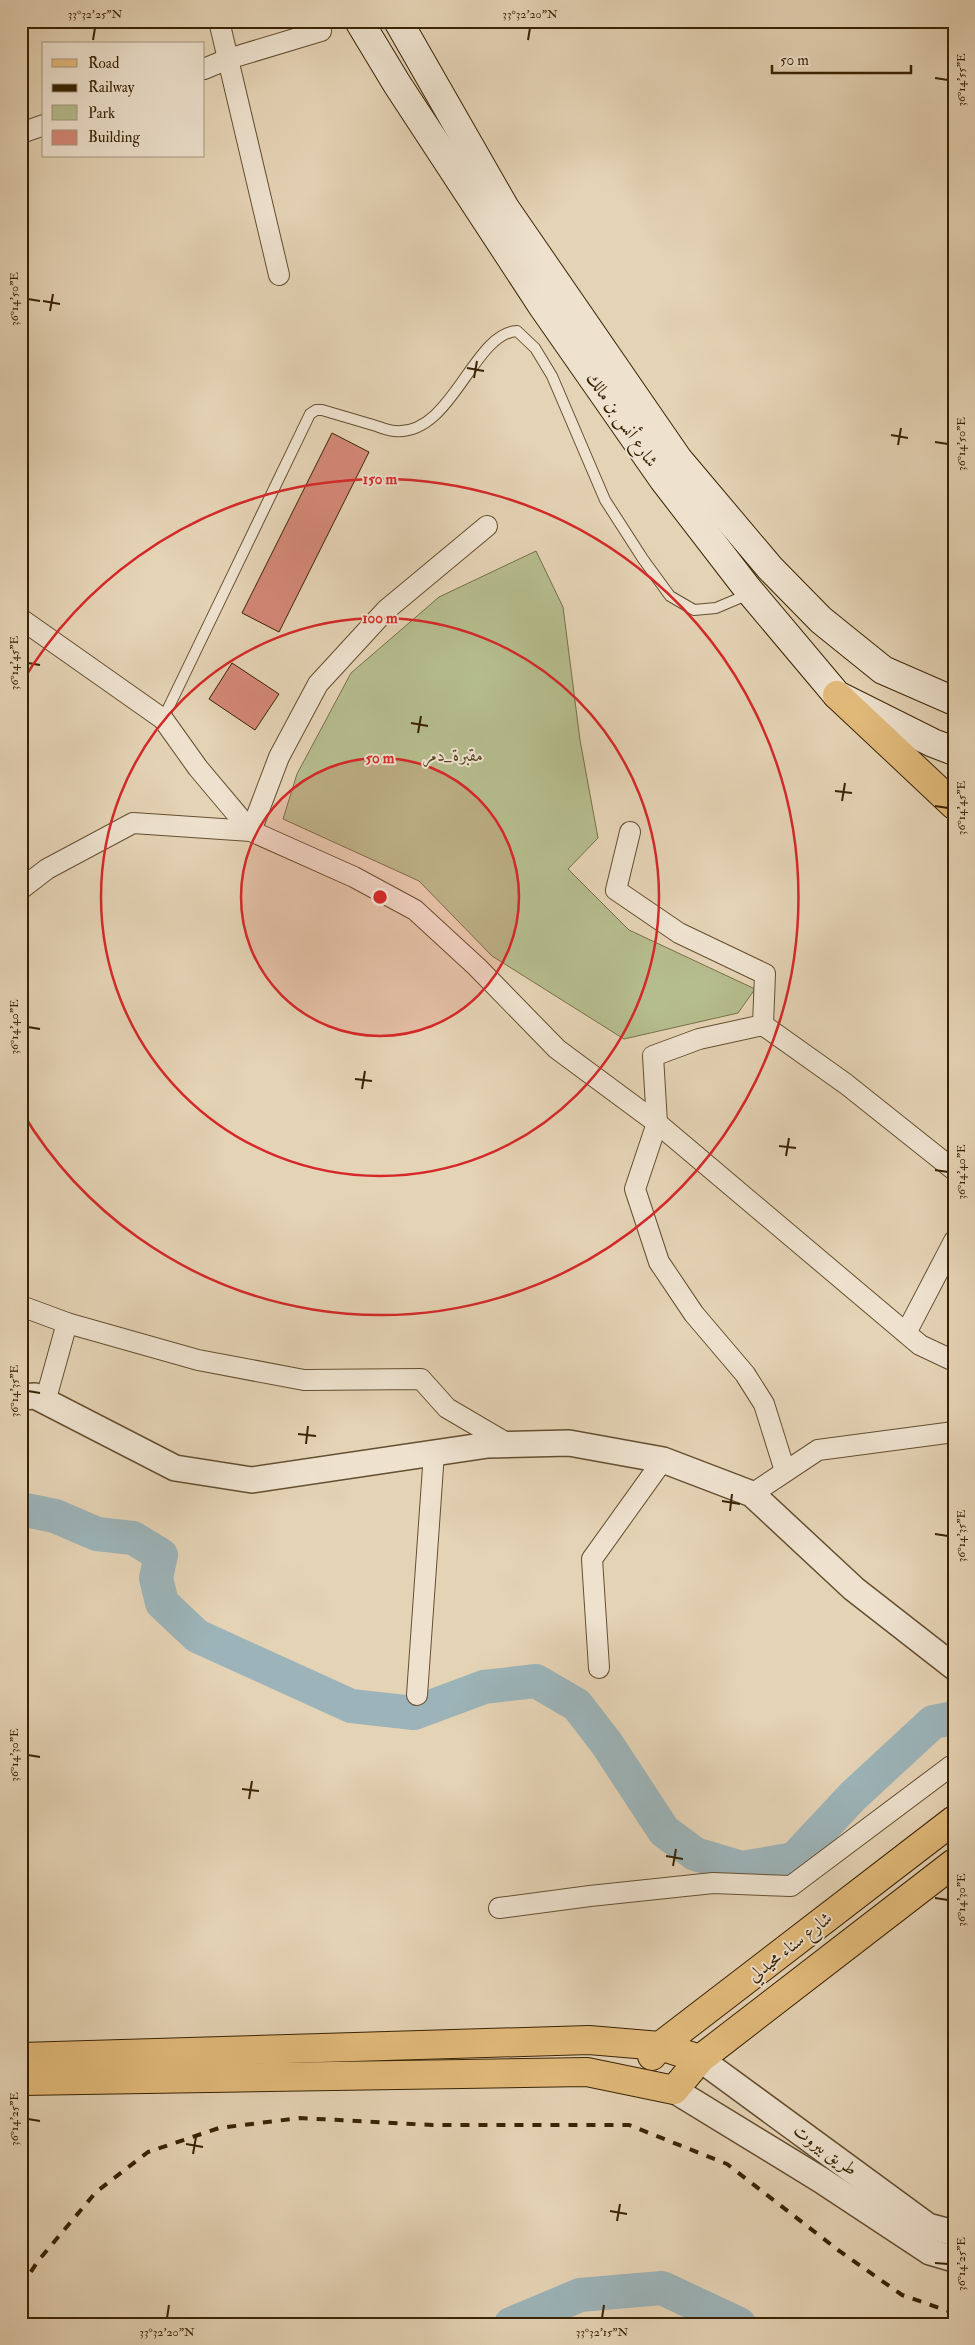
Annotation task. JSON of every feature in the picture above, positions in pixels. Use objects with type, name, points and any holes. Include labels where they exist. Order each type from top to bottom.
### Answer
[{"type":"main road","name":"شارع أنس بن مالك","points":[[360,21],[397,84],[543,307],[664,479],[749,591],[837,695],[933,744],[954,751]]},
{"type":"main road","name":"شارع أنس بن مالك","points":[[398,21],[505,208],[678,459],[770,568],[821,620],[883,670],[954,701]]},
{"type":"main road","points":[[749,591],[770,568]]},
{"type":"main road","points":[[837,695],[954,805]]},
{"type":"main road","points":[[921,775],[954,789]]},
{"type":"main road","name":"شارع سناء محيدلي","points":[[636,2081],[660,2046],[954,1820]]},
{"type":"main road","points":[[21,2081],[587,2072],[674,2090],[700,2059],[954,1863]]},
{"type":"main road","points":[[21,2057],[589,2040],[660,2046],[700,2059]]},
{"type":"street","points":[[219,21],[279,275]]},
{"type":"street","points":[[205,69],[228,59],[321,31]]},
{"type":"street","points":[[21,133],[42,126]]},
{"type":"street","points":[[252,831],[278,757],[318,684],[386,610],[487,526]]},
{"type":"street","points":[[21,619],[164,719],[198,768],[252,831]]},
{"type":"street","points":[[21,889],[47,869],[132,823],[252,831],[354,877],[414,910],[477,967],[558,1049],[657,1123],[906,1333],[920,1344],[954,1361]]},
{"type":"street","points":[[630,832],[616,890],[679,933],[765,974],[763,1025]]},
{"type":"street","points":[[786,1471],[764,1404],[744,1374],[694,1314],[659,1262],[634,1189],[657,1123],[654,1056],[699,1039],[763,1025],[846,1084],[954,1170]]},
{"type":"street","points":[[906,1333],[954,1241]]},
{"type":"street","points":[[21,1306],[67,1323],[198,1360],[304,1380],[421,1379],[447,1408],[510,1445]]},
{"type":"street","points":[[45,1402],[67,1323]]},
{"type":"street","points":[[21,1397],[35,1396],[175,1468],[252,1480],[488,1445],[569,1442],[663,1460],[752,1494],[854,1589],[954,1667]]},
{"type":"street","points":[[752,1494],[818,1450],[954,1432]]},
{"type":"street","points":[[417,1695],[434,1453]]},
{"type":"street","points":[[599,1668],[592,1559],[663,1460]]},
{"type":"street","points":[[499,1908],[713,1883],[791,1886],[951,1766],[954,1767]]},
{"type":"street","name":"طريق بيروت","points":[[700,2059],[928,2226],[954,2233]]},
{"type":"street","points":[[674,2090],[821,2180],[930,2252],[954,2259]]},
{"type":"lane","points":[[164,719],[310,414],[316,410],[322,410],[396,432],[416,427],[436,414],[462,384],[486,349],[508,331],[517,331],[527,339],[552,376],[605,500],[643,559],[670,596],[694,610],[716,608],[749,591]]},
{"type":"green space","name":"مقبرة_دمر","points":[[536,551],[563,607],[580,740],[598,838],[568,869],[629,930],[755,989],[738,1013],[624,1039],[492,956],[419,881],[283,819],[297,774],[351,673],[439,597]]},
{"type":"building","points":[[332,433],[369,452],[279,632],[242,613]]},
{"type":"building","points":[[232,663],[279,694],[255,730],[209,699]]},
{"type":"waterway","points":[[21,1509],[55,1516],[97,1534],[133,1538],[161,1555],[156,1578],[162,1603],[197,1636],[351,1706],[414,1713],[484,1687],[536,1681],[577,1705],[607,1744],[664,1831],[695,1854],[742,1868],[794,1859],[853,1796],[933,1722],[954,1718]]},
{"type":"waterway","points":[[511,2324],[580,2295],[662,2288],[739,2324]]},
{"type":"railway","points":[[21,2287],[38,2261],[96,2192],[148,2152],[219,2128],[300,2118],[432,2125],[629,2125],[727,2164],[838,2250],[902,2295],[954,2313]]}]
